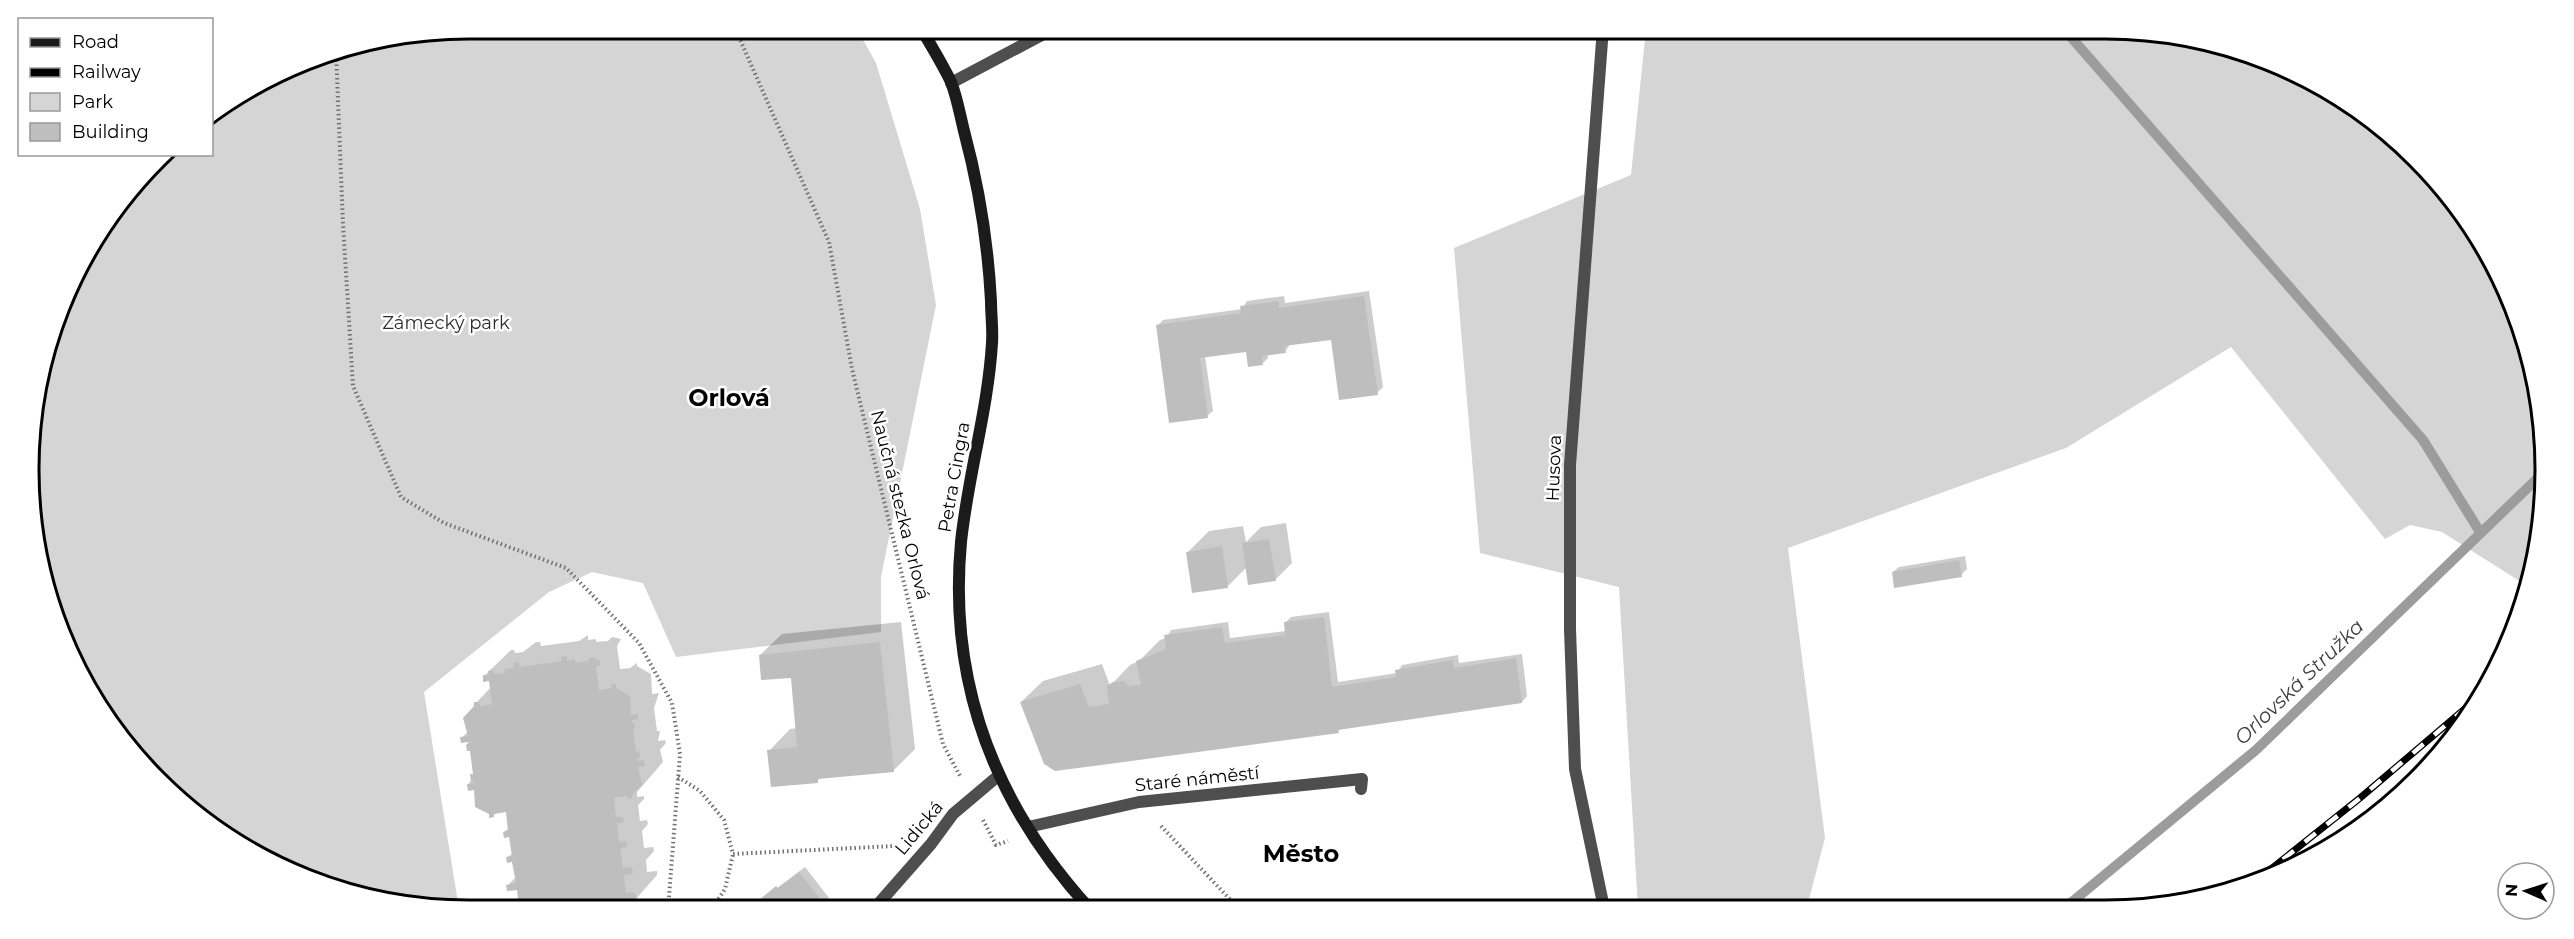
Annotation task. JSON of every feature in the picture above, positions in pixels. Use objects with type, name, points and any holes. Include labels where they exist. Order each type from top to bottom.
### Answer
[{"type":"street","name":"Petra Cingra","points":[[927,39],[951,83],[977,179],[989,260],[992,343],[983,417],[962,541],[961,639],[979,727],[998,776],[1028,827],[1071,889],[1081,900]]},
{"type":"street","points":[[951,83],[1034,39]]},
{"type":"street","name":"Husova","points":[[1602,39],[1570,465],[1570,606],[1575,769],[1602,900]]},
{"type":"street","name":"Lidická","points":[[882,900],[931,844],[953,814],[998,776]]},
{"type":"street","name":"Staré náměstí","points":[[1028,827],[1139,802],[1362,779],[1361,789]]},
{"type":"path","name":"Naučná stezka Orlová","points":[[740,39],[829,242],[852,369],[943,744],[964,784]]},
{"type":"path","points":[[336,60],[353,386],[401,497],[444,523],[566,568],[639,643],[672,703],[680,754],[669,900]]},
{"type":"path","points":[[678,777],[700,791],[724,820],[733,854],[725,889],[718,900]]},
{"type":"path","points":[[1139,802],[1231,900]]},
{"type":"path","points":[[980,815],[996,845],[1018,838]]},
{"type":"path","points":[[733,854],[931,844]]},
{"type":"green space","name":"Zámecký park","points":[[470,39],[863,39],[876,63],[920,209],[936,305],[881,577],[881,632],[676,657],[643,583],[592,572],[549,592],[424,692],[457,900],[386,892],[331,877],[279,856],[230,827],[186,793],[146,753],[112,709],[83,660],[62,608],[47,553],[39,470],[47,386],[62,331],[83,279],[112,230],[128,207],[175,156],[213,156],[213,124],[279,83],[358,54],[413,43]]},
{"type":"green space","points":[[1645,39],[2133,40],[2188,47],[2216,54],[2295,83],[2367,128],[2409,165],[2446,207],[2491,279],[2520,358],[2527,386],[2534,441],[2534,498],[2527,553],[2520,581],[2442,532],[2410,525],[2385,539],[2231,347],[2066,448],[1788,548],[1825,838],[1809,900],[1638,900],[1619,587],[1480,553],[1454,248],[1631,175]]},
{"type":"building","points":[[1364,296],[1378,395],[1339,400],[1331,340],[1284,346],[1286,353],[1262,356],[1263,365],[1248,367],[1246,352],[1200,358],[1208,418],[1169,423],[1156,325],[1241,313],[1240,306],[1279,301],[1279,308]]},
{"type":"building","points":[[1269,539],[1276,581],[1248,585],[1242,543]]},
{"type":"building","points":[[1222,546],[1228,588],[1192,593],[1186,552]]},
{"type":"building","points":[[1959,560],[1962,577],[1894,588],[1892,572]]},
{"type":"building","points":[[1324,617],[1332,687],[1396,677],[1395,670],[1453,660],[1454,668],[1516,658],[1522,703],[1338,730],[1339,733],[1055,771],[1044,764],[1020,702],[1080,684],[1089,707],[1109,704],[1107,686],[1113,682],[1125,681],[1128,686],[1141,685],[1136,661],[1166,649],[1164,635],[1222,627],[1225,643],[1285,635],[1284,622]]},
{"type":"building","points":[[880,642],[894,772],[818,779],[818,783],[771,787],[767,750],[797,747],[791,678],[761,680],[759,655]]},
{"type":"building","points":[[567,656],[567,661],[575,659],[575,663],[589,661],[589,658],[595,657],[596,660],[600,660],[600,666],[596,666],[599,690],[612,688],[611,684],[616,684],[616,688],[630,696],[631,715],[638,714],[638,719],[632,720],[632,723],[635,723],[633,729],[636,752],[639,751],[640,758],[637,758],[637,761],[644,760],[645,766],[638,767],[642,785],[632,795],[632,798],[627,799],[627,796],[614,798],[616,817],[623,817],[624,822],[617,823],[619,842],[626,841],[627,847],[620,848],[623,868],[632,867],[633,874],[624,875],[626,893],[635,892],[636,898],[627,900],[518,900],[517,890],[507,891],[506,885],[516,883],[512,862],[507,863],[506,857],[512,856],[509,837],[504,838],[503,832],[508,831],[506,812],[494,814],[494,817],[489,818],[489,814],[475,807],[474,790],[468,791],[467,784],[474,783],[471,781],[470,774],[473,774],[470,751],[467,751],[466,745],[469,742],[461,743],[460,737],[468,736],[463,718],[474,706],[474,702],[479,702],[480,706],[492,704],[489,681],[483,682],[483,675],[489,675],[488,671],[493,670],[494,674],[505,673],[504,669],[514,668],[513,663],[519,662],[520,667],[562,661],[561,657]]},
{"type":"building","points":[[799,872],[821,900],[759,900],[776,886],[778,888]]},
{"type":"waterway","points":[[2073,39],[2423,440],[2480,532]]},
{"type":"waterway","name":"Orlovská Stružka","points":[[2074,900],[2256,750],[2535,481]]},
{"type":"railway","points":[[2279,863],[2458,715]]},
{"type":"district","name":"Orlová","points":[[729,398]]},
{"type":"district","name":"Město","points":[[1301,854]]}]
